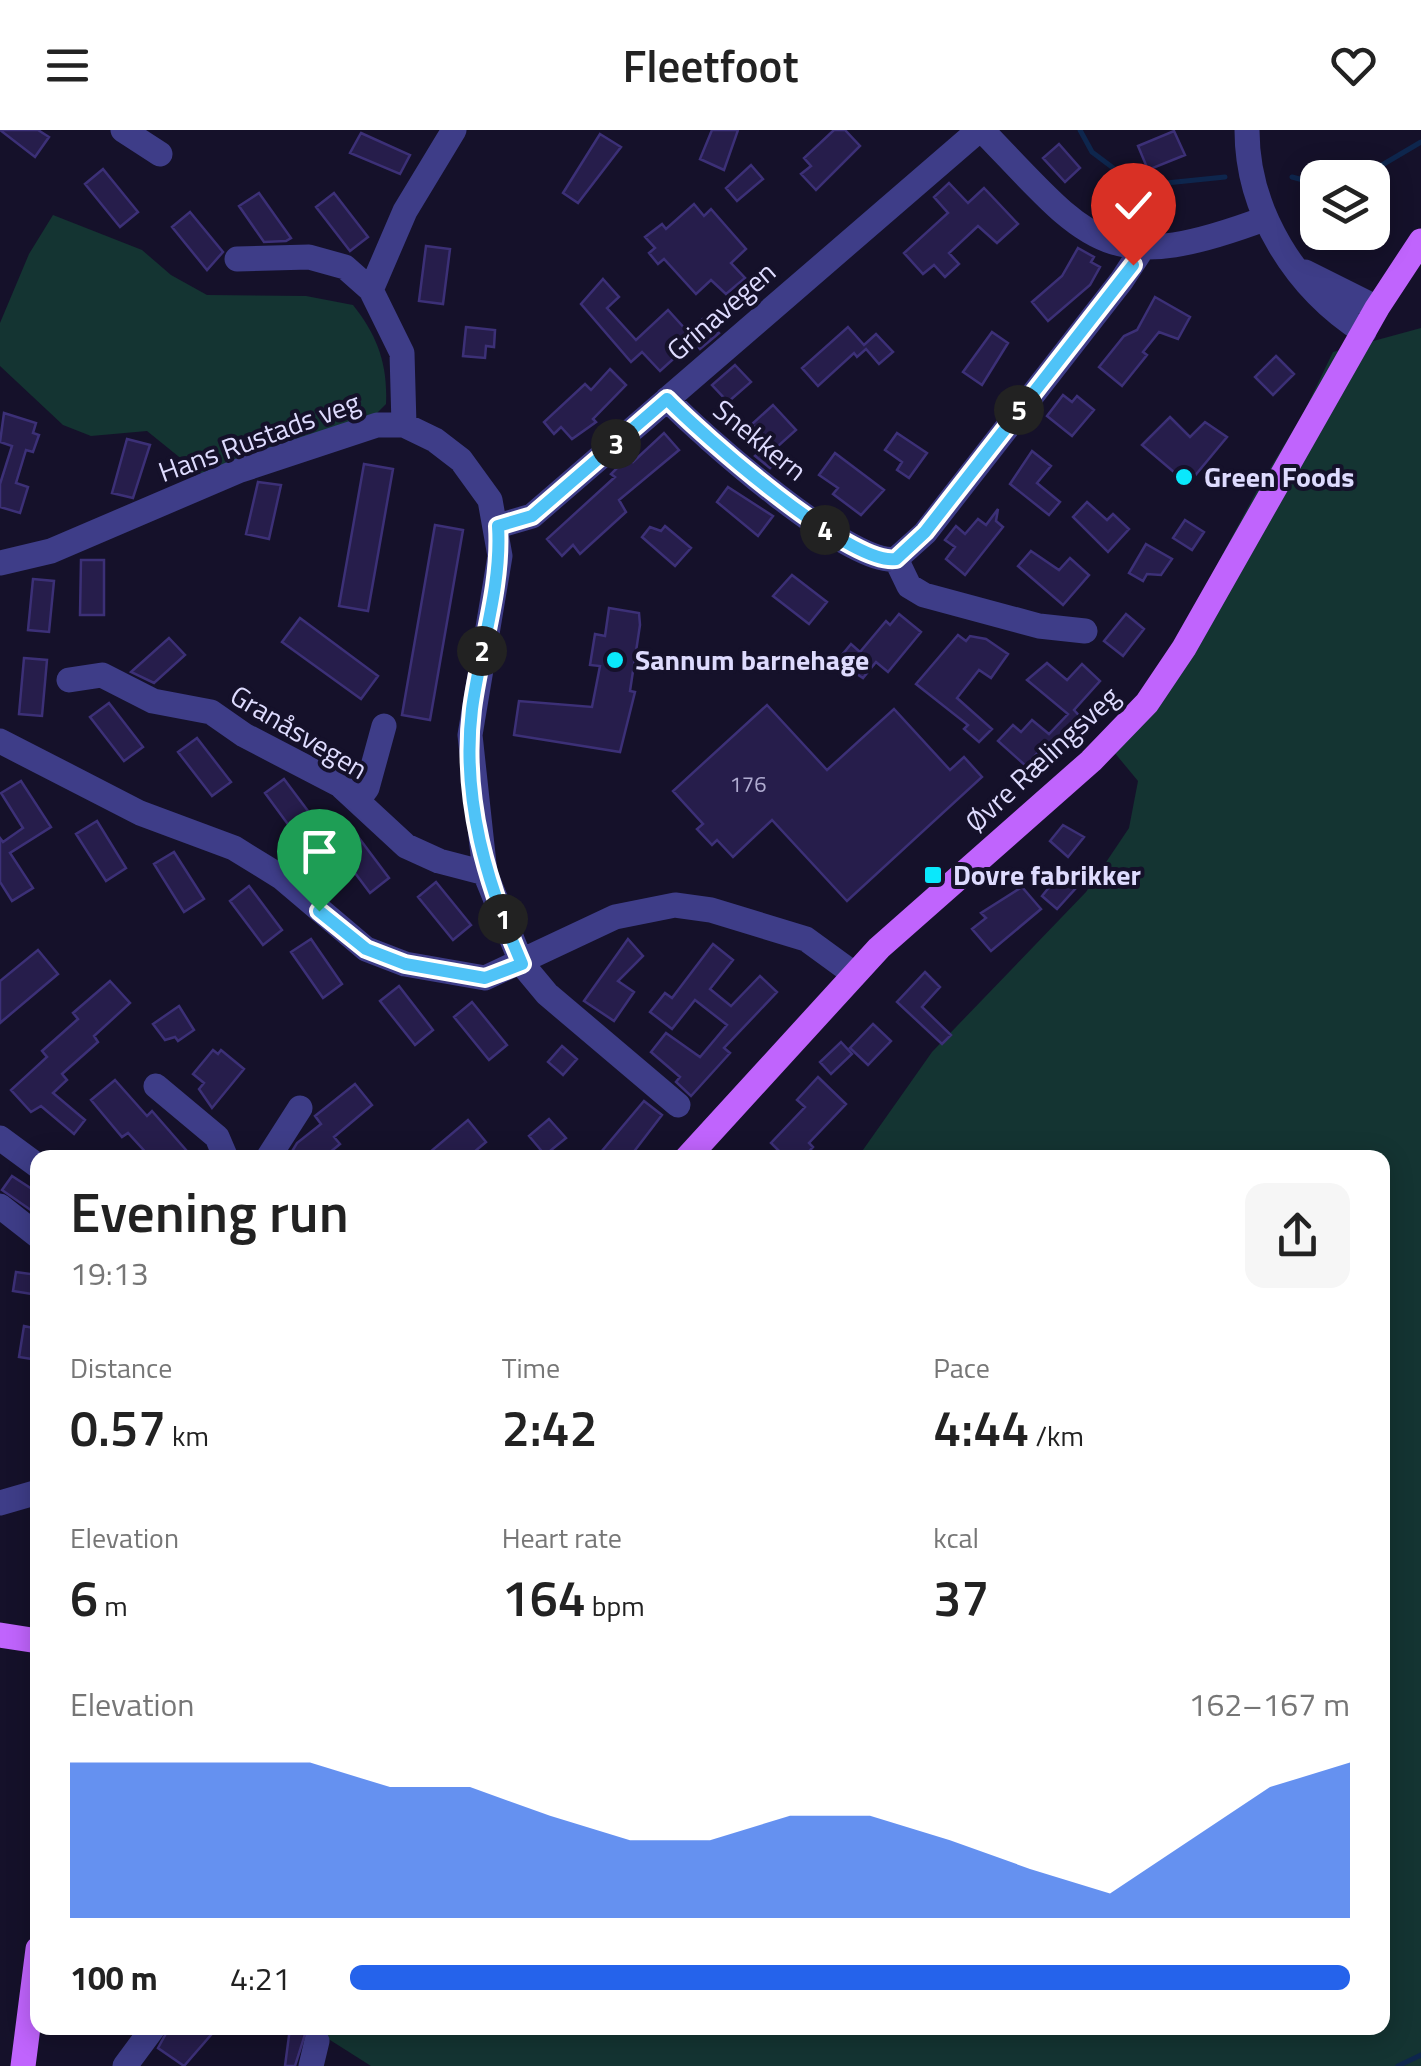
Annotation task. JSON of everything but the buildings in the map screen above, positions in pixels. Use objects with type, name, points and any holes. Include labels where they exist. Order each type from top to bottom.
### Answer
[{"type":"main road","name":"Øvre Rælingsveg","points":[[693,1150],[854,974],[1108,745],[1148,703],[1421,241]]},
{"type":"main road","points":[[0,1635],[30,1641]]},
{"type":"main road","points":[[24,2066],[30,2035]]},
{"type":"street","points":[[123,130],[160,154]]},
{"type":"street","points":[[371,290],[405,212],[454,130]]},
{"type":"street","points":[[980,130],[1066,217],[1098,237],[1142,248],[1181,247],[1264,219]]},
{"type":"street","name":"Grinavegen","points":[[498,526],[532,516],[980,130]]},
{"type":"street","points":[[1247,130],[1252,182],[1264,219],[1321,300],[1364,332]]},
{"type":"street","points":[[1085,631],[1039,626],[924,595],[909,586],[896,559],[925,532],[1122,280],[1142,248]]},
{"type":"street","points":[[236,259],[309,256],[345,267],[371,290],[402,353],[404,424]]},
{"type":"street","points":[[1301,270],[1378,308]]},
{"type":"street","name":"Snekkern","points":[[667,399],[690,423],[831,534],[868,555],[896,559]]},
{"type":"street","name":"Hans Rustads veg","points":[[0,563],[50,550],[238,471],[352,430],[404,424],[435,440],[476,476],[498,526],[500,556],[470,735],[485,873],[522,964],[547,994],[678,1105]]},
{"type":"street","name":"Granåsvegen","points":[[69,680],[102,674],[153,701],[211,712],[244,736],[319,772],[358,800],[406,846],[439,861],[485,873]]},
{"type":"street","points":[[358,800],[366,788],[384,726]]},
{"type":"street","points":[[0,741],[140,813],[234,848],[281,877],[366,949],[405,964],[485,978],[522,964],[615,917],[675,904],[725,914],[806,939],[854,974]]},
{"type":"street","points":[[156,1086],[216,1137],[222,1150]]},
{"type":"street","points":[[273,1150],[300,1108]]},
{"type":"street","points":[[0,1138],[30,1160]]},
{"type":"street","points":[[0,1206],[30,1230]]},
{"type":"street","points":[[0,1503],[30,1494]]},
{"type":"street","points":[[125,2066],[148,2035]]},
{"type":"green space","points":[[53,215],[142,250],[171,275],[207,295],[306,296],[353,305],[379,351],[386,404],[361,429],[236,473],[199,473],[147,431],[91,436],[63,425],[0,366],[0,323],[29,254]]},
{"type":"green space","points":[[1421,328],[1421,2066],[371,2066],[322,2035],[1390,2035],[1390,1150],[863,1150],[932,1052],[1086,892],[1129,828],[1138,781],[1104,740],[1145,698],[1260,485],[1303,414],[1333,352]]},
{"type":"waterway","points":[[1080,130],[1092,152],[1137,186],[1225,177]]},
{"type":"waterway","points":[[1390,160],[1421,142]]},
{"type":"waterway","points":[[1292,177],[1300,179]]},
{"type":"waterway","points":[[1398,2066],[1421,2055]]},
{"type":"place","name":"Green Foods","points":[[1184,477]]},
{"type":"place","name":"Sannum barnehage","points":[[615,660]]},
{"type":"place","name":"Dovre fabrikker","points":[[933,875]]},
{"type":"route","points":[[319,911],[366,949],[405,964],[485,978],[522,964],[485,873],[472,780],[472,708],[500,556],[498,526],[532,516],[667,399],[690,423],[831,534],[879,560],[896,559],[914,546],[1133,265]]}]
